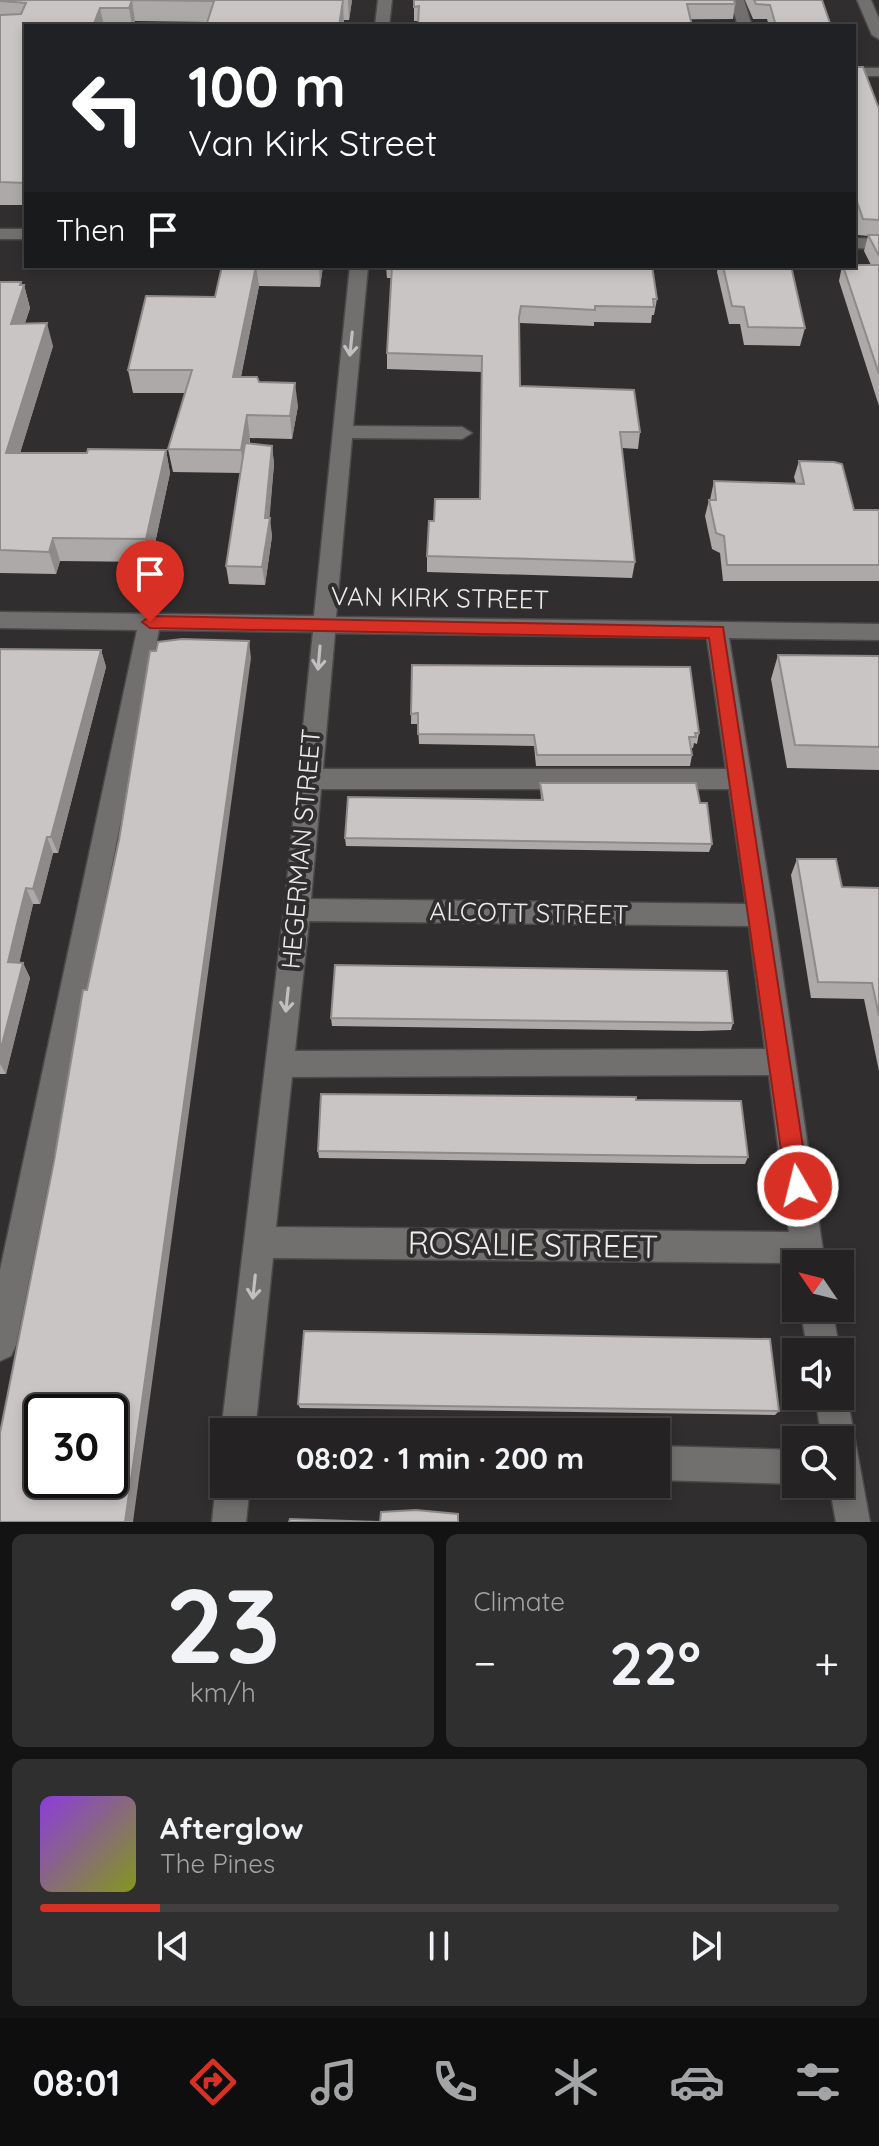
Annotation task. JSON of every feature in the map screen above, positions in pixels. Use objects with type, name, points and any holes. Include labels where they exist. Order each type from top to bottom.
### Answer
[{"type":"street","points":[[382,24],[385,0]]},
{"type":"street","points":[[737,0],[744,24]]},
{"type":"street","points":[[864,0],[879,35]]},
{"type":"street","points":[[856,72],[879,72]]},
{"type":"street","points":[[0,234],[24,234]]},
{"type":"street","points":[[856,243],[879,244]]},
{"type":"street","name":"HEGERMAN STREET","points":[[240,1418],[297,910],[322,624],[359,268]]},
{"type":"street","points":[[342,432],[462,433]]},
{"type":"street","name":"VAN KIRK STREET","points":[[0,620],[879,632]]},
{"type":"street","points":[[0,1345],[150,622]]},
{"type":"street","points":[[717,632],[761,915],[807,1250]]},
{"type":"street","points":[[308,779],[740,779]]},
{"type":"street","name":"ALCOTT STREET","points":[[297,910],[761,915]]},
{"type":"street","points":[[280,1064],[781,1062]]},
{"type":"street","name":"ROSALIE STREET","points":[[259,1242],[782,1255]]},
{"type":"street","points":[[670,1463],[782,1467]]},
{"type":"street","points":[[229,1522],[232,1498]]},
{"type":"street","points":[[849,1498],[853,1522]]},
{"type":"building","points":[[132,0],[129,8],[100,8],[94,24],[24,24],[24,183],[0,182],[0,15],[21,14],[26,3],[0,1]]},
{"type":"building","points":[[132,0],[343,0],[339,24],[207,24],[214,1]]},
{"type":"building","points":[[414,0],[734,0],[735,4],[687,4],[692,24],[418,24],[419,6],[414,7]]},
{"type":"building","points":[[754,0],[822,0],[830,24],[775,24],[770,5],[756,4]]},
{"type":"building","points":[[856,67],[863,67],[879,109],[879,220],[863,219],[856,199]]},
{"type":"building","points":[[868,235],[879,235],[879,256]]},
{"type":"building","points":[[879,265],[879,374],[844,268]]},
{"type":"building","points":[[222,268],[256,268],[233,377],[257,377],[259,382],[295,383],[290,416],[247,415],[241,450],[168,449],[192,370],[128,370],[146,296],[215,297]]},
{"type":"building","points":[[392,268],[652,268],[657,299],[653,299],[654,307],[595,306],[595,310],[521,306],[519,317],[520,386],[634,390],[640,432],[620,432],[635,562],[427,556],[429,521],[434,521],[435,499],[480,499],[482,356],[387,353]]},
{"type":"building","points":[[723,268],[791,268],[805,328],[748,327],[744,307],[732,306]]},
{"type":"building","points":[[0,282],[21,282],[20,285],[24,285],[11,324],[47,323],[6,453],[87,453],[88,449],[166,450],[146,539],[53,538],[49,552],[0,550]]},
{"type":"building","points":[[245,443],[272,446],[265,518],[270,518],[262,567],[226,566]]},
{"type":"building","points":[[799,461],[842,464],[854,510],[879,510],[879,565],[727,565],[724,536],[716,533],[709,500],[716,500],[714,481],[804,484]]},
{"type":"building","points":[[182,639],[249,641],[125,1522],[0,1522],[0,1433],[54,1161],[83,990],[87,990],[119,840],[150,651],[156,651],[158,642]]},
{"type":"building","points":[[0,649],[101,650],[51,837],[47,837],[33,889],[26,888],[8,962],[23,963],[0,1052]]},
{"type":"building","points":[[778,655],[879,656],[879,747],[795,745]]},
{"type":"building","points":[[412,665],[690,667],[699,733],[695,733],[696,737],[689,737],[692,755],[537,755],[534,735],[418,734],[418,713],[411,714]]},
{"type":"building","points":[[540,783],[696,783],[700,803],[707,803],[712,844],[345,838],[348,797],[543,800]]},
{"type":"building","points":[[797,859],[836,859],[842,887],[879,888],[879,1016],[872,983],[818,982]]},
{"type":"building","points":[[335,965],[727,971],[733,1023],[331,1018]]},
{"type":"building","points":[[321,1094],[741,1101],[748,1157],[318,1151]]},
{"type":"building","points":[[304,1331],[770,1339],[779,1411],[298,1404]]},
{"type":"building","points":[[416,1510],[458,1514],[458,1522],[380,1522],[381,1512]]},
{"type":"building","points":[[290,1519],[380,1522],[289,1522]]},
{"type":"route","points":[[150,622],[717,632],[761,915],[798,1186]]}]
